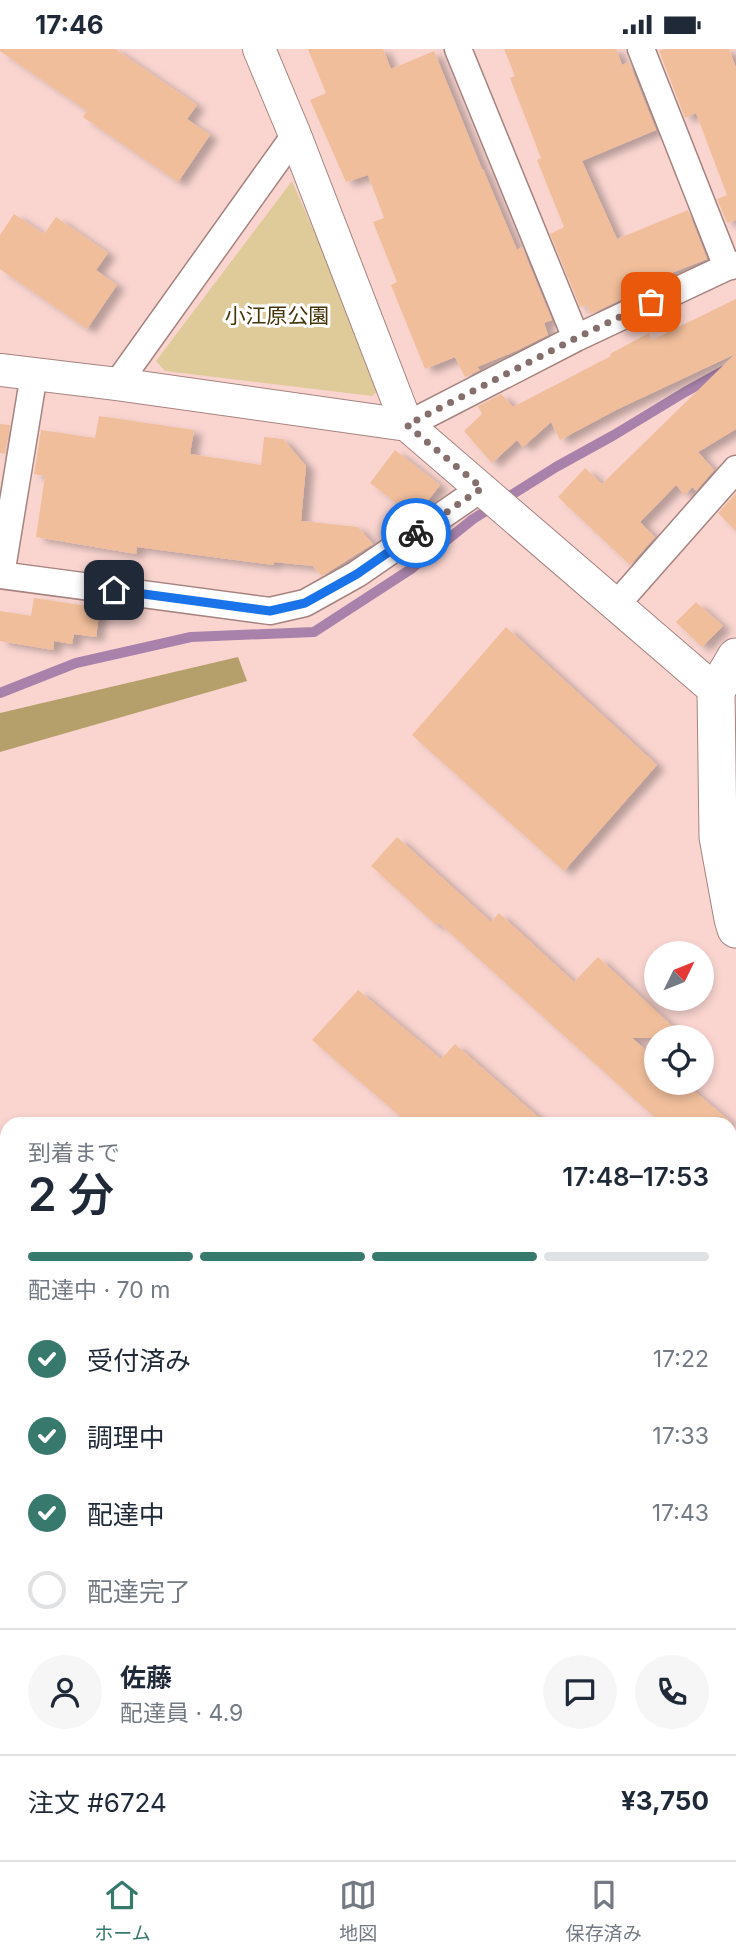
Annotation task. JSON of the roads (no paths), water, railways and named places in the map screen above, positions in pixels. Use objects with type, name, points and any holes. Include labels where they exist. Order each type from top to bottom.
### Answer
[{"type":"main road","points":[[736,657],[716,691],[719,837],[736,929]]},
{"type":"street","points":[[259,49],[407,425],[716,691]]},
{"type":"street","points":[[458,49],[576,338]]},
{"type":"street","points":[[0,370],[407,425],[576,338],[732,266],[641,49]]},
{"type":"street","points":[[117,384],[295,135]]},
{"type":"street","points":[[34,374],[1,575],[270,611],[305,603],[357,574],[482,488]]},
{"type":"street","points":[[616,605],[736,469]]},
{"type":"waterway","points":[[0,693],[76,663],[191,637],[314,632],[411,569],[473,519],[556,467],[736,364]]},
{"type":"park label","name":"小江原公園","points":[[277,316]]}]
